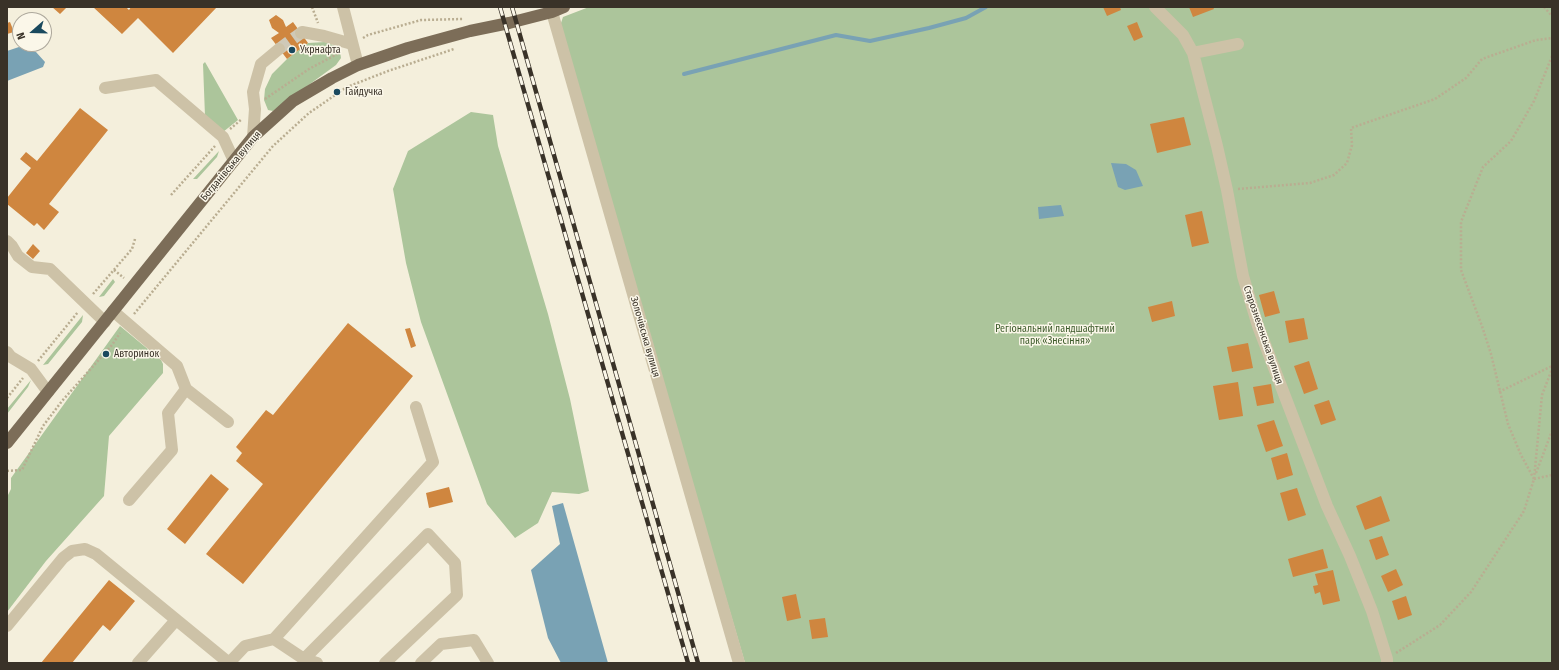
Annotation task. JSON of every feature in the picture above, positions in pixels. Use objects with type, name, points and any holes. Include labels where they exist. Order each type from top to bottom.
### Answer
[{"type":"main road","name":"Богданівська вулиця","points":[[7,443],[253,137],[293,101],[332,78],[358,65],[408,48],[552,12],[564,7]]},
{"type":"street","points":[[343,7],[358,65]]},
{"type":"street","name":"Старознесенська вулиця","points":[[1155,7],[1183,35],[1193,53],[1227,190],[1243,276],[1258,326],[1325,499],[1372,611],[1387,661]]},
{"type":"street","name":"Золочівська вулиця","points":[[552,12],[739,663]]},
{"type":"street","points":[[301,33],[324,36],[352,44]]},
{"type":"street","points":[[1193,53],[1238,44]]},
{"type":"street","points":[[253,137],[255,109],[253,92],[261,64],[279,49]]},
{"type":"street","points":[[106,88],[156,80],[223,137],[234,161]]},
{"type":"street","points":[[7,241],[18,256],[32,267],[50,269],[105,322]]},
{"type":"street","points":[[113,311],[177,366],[186,389],[228,422]]},
{"type":"street","points":[[7,352],[11,357],[31,368],[48,392]]},
{"type":"street","points":[[129,500],[172,450],[168,413],[186,389]]},
{"type":"street","points":[[7,626],[67,554],[78,549],[85,550],[96,554],[229,663],[245,646],[274,639],[433,462],[416,408]]},
{"type":"street","points":[[304,659],[428,534],[455,563],[457,595],[385,663]]},
{"type":"street","points":[[138,663],[176,620]]},
{"type":"street","points":[[274,639],[304,659],[317,663]]},
{"type":"street","points":[[421,663],[441,644],[474,640],[488,663]]},
{"type":"path","points":[[1544,7],[1552,16]]},
{"type":"path","points":[[368,35],[421,20],[466,19]]},
{"type":"path","points":[[1227,190],[1310,183],[1334,175],[1347,163],[1352,145],[1351,128],[1435,99],[1466,78],[1482,60],[1536,40],[1552,38]]},
{"type":"path","points":[[7,470],[22,470],[44,426],[62,401],[112,345],[127,322],[273,146],[309,113],[347,87],[388,71],[456,48]]},
{"type":"path","points":[[265,98],[309,69],[338,54]]},
{"type":"path","points":[[1534,479],[1521,455],[1508,424],[1491,354],[1461,270],[1461,222],[1483,168],[1511,141],[1534,102],[1552,56]]},
{"type":"path","points":[[228,131],[243,118]]},
{"type":"path","points":[[171,195],[218,142]]},
{"type":"path","points":[[92,295],[132,249],[135,239]]},
{"type":"path","points":[[36,363],[81,308]]},
{"type":"path","points":[[1499,392],[1552,367]]},
{"type":"path","points":[[1534,479],[1542,395],[1552,367]]},
{"type":"path","points":[[7,398],[27,374]]},
{"type":"path","points":[[1387,661],[1440,625],[1471,592],[1524,512],[1534,479],[1552,431]]},
{"type":"path","points":[[1534,479],[1552,475]]},
{"type":"green space","name":"Регіональний ландшафтний парк «Знесіння»","points":[[589,7],[1552,7],[1552,663],[745,663],[559,29],[563,17]]},
{"type":"green space","points":[[325,42],[336,46],[340,51],[341,58],[336,65],[273,111],[268,110],[264,100],[265,89],[272,74],[287,59],[308,43]]},
{"type":"green space","points":[[205,62],[238,120],[223,132],[205,116],[203,64]]},
{"type":"green space","points":[[471,112],[493,115],[498,146],[548,314],[570,399],[589,491],[579,494],[552,492],[538,523],[515,538],[487,504],[421,322],[406,263],[393,189],[408,151]]},
{"type":"green space","points":[[219,151],[217,157],[197,179],[193,179]]},
{"type":"green space","points":[[113,279],[115,282],[104,296],[99,297]]},
{"type":"green space","points":[[83,315],[82,322],[48,364],[43,365]]},
{"type":"green space","points":[[120,326],[161,360],[163,364],[163,373],[109,436],[104,496],[46,561],[7,612],[7,497],[11,489],[11,478]]},
{"type":"green space","points":[[31,380],[28,387],[7,414],[7,409]]},
{"type":"water","points":[[12,49],[12,52],[36,52],[45,62],[43,67],[7,81],[7,51]]},
{"type":"water","points":[[1111,163],[1126,164],[1136,170],[1143,186],[1125,190],[1118,187]]},
{"type":"water","points":[[1061,205],[1064,216],[1039,219],[1038,207]]},
{"type":"water","points":[[563,503],[608,663],[561,663],[548,638],[531,570],[560,544],[552,506]]},
{"type":"building","points":[[52,7],[67,7],[60,14]]},
{"type":"building","points":[[93,7],[126,7],[129,10],[131,7],[217,7],[173,53],[138,18],[122,34]]},
{"type":"building","points":[[1103,7],[1120,7],[1121,10],[1107,16]]},
{"type":"building","points":[[1189,7],[1213,7],[1214,9],[1193,17]]},
{"type":"building","points":[[276,15],[283,20],[286,27],[293,22],[308,43],[287,59],[271,38],[279,33],[272,28],[269,20]]},
{"type":"building","points":[[10,22],[12,33],[7,34],[7,23]]},
{"type":"building","points":[[1137,22],[1143,37],[1134,41],[1127,26]]},
{"type":"building","points":[[80,108],[108,130],[49,204],[59,212],[44,230],[37,223],[34,226],[7,204],[7,198],[31,168],[20,159],[26,152],[37,161]]},
{"type":"building","points":[[1184,117],[1191,145],[1157,153],[1150,124]]},
{"type":"building","points":[[1202,211],[1209,243],[1192,247],[1185,215]]},
{"type":"building","points":[[33,244],[40,251],[33,259],[26,253]]},
{"type":"building","points":[[1274,291],[1280,313],[1265,317],[1259,295]]},
{"type":"building","points":[[1172,301],[1175,316],[1152,322],[1148,307]]},
{"type":"building","points":[[1304,318],[1308,339],[1289,343],[1285,321]]},
{"type":"building","points":[[348,323],[413,376],[243,584],[206,554],[263,484],[236,461],[242,453],[236,447],[266,410],[273,415]]},
{"type":"building","points":[[410,328],[416,346],[411,348],[405,329]]},
{"type":"building","points":[[1248,343],[1253,368],[1232,372],[1227,347]]},
{"type":"building","points":[[1309,361],[1318,389],[1304,394],[1294,366]]},
{"type":"building","points":[[1238,382],[1243,416],[1219,420],[1213,386]]},
{"type":"building","points":[[1271,384],[1274,403],[1257,406],[1253,387]]},
{"type":"building","points":[[1329,400],[1336,420],[1321,425],[1314,405]]},
{"type":"building","points":[[1274,420],[1283,446],[1266,452],[1257,425]]},
{"type":"building","points":[[1287,453],[1293,475],[1277,480],[1271,458]]},
{"type":"building","points":[[211,474],[229,489],[185,544],[167,529]]},
{"type":"building","points":[[449,487],[453,502],[429,508],[426,493]]},
{"type":"building","points":[[1297,488],[1306,515],[1288,521],[1280,493]]},
{"type":"building","points":[[1381,496],[1390,521],[1365,530],[1356,506]]},
{"type":"building","points":[[1382,536],[1389,555],[1376,560],[1369,540]]},
{"type":"building","points":[[1323,549],[1328,568],[1293,577],[1288,559]]},
{"type":"building","points":[[1396,569],[1403,585],[1388,592],[1381,576]]},
{"type":"building","points":[[1333,570],[1340,601],[1323,605],[1320,592],[1315,594],[1313,586],[1318,585],[1315,574]]},
{"type":"building","points":[[109,580],[135,601],[110,631],[103,625],[72,663],[41,663]]},
{"type":"building","points":[[796,594],[801,618],[787,621],[782,597]]},
{"type":"building","points":[[1406,596],[1412,615],[1398,620],[1392,601]]},
{"type":"building","points":[[825,618],[828,637],[812,639],[809,620]]},
{"type":"waterway","points":[[684,74],[836,35],[870,41],[929,28],[966,18],[986,7]]},
{"type":"tunnel","points":[[279,49],[301,33]]},
{"type":"railway","points":[[500,7],[688,663]]},
{"type":"railway","points":[[512,7],[698,663]]},
{"type":"place","name":"Укрнафта","points":[[292,50]]},
{"type":"place","name":"Гайдучка","points":[[337,92]]},
{"type":"place","name":"Авторинок","points":[[106,354]]}]
